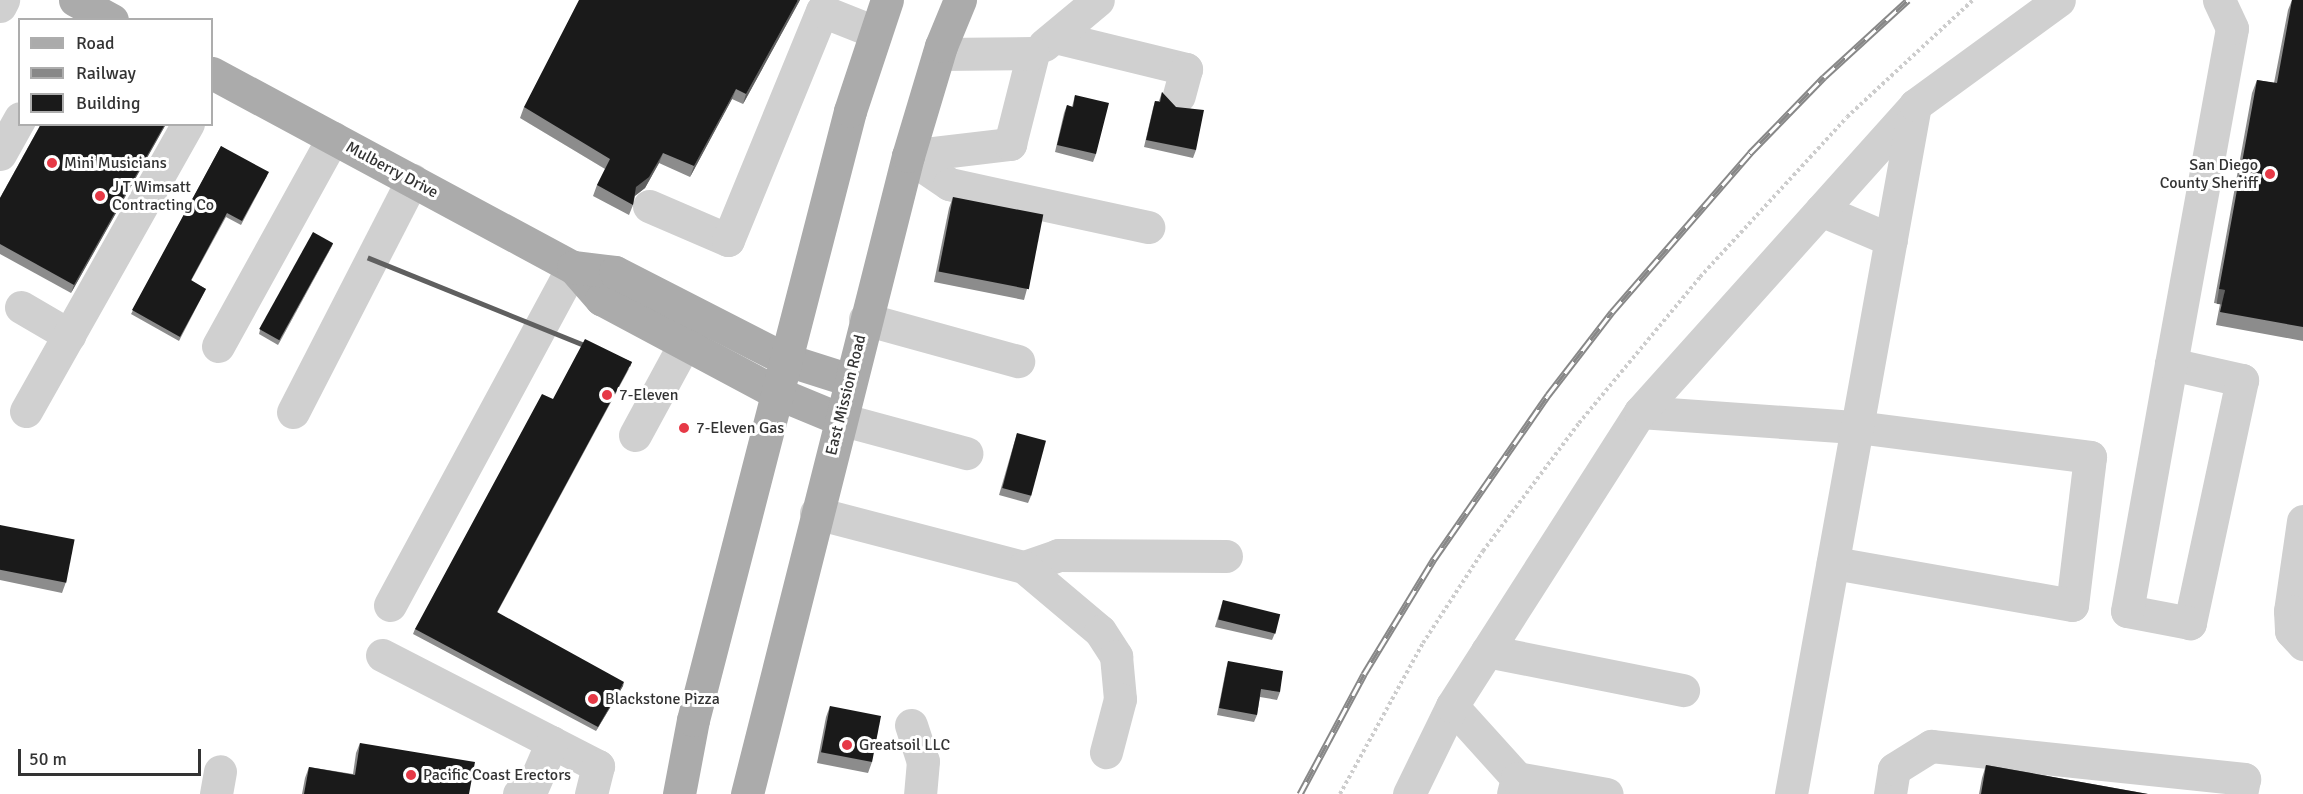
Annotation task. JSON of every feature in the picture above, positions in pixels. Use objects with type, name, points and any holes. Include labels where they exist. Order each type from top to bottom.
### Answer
[{"type":"main road","points":[[679,794],[693,720],[850,111],[874,32],[887,0]]},
{"type":"main road","name":"East Mission Road","points":[[751,793],[816,513],[865,319],[908,156],[939,54],[960,0]]},
{"type":"main road","points":[[76,8],[106,18]]},
{"type":"main road","name":"Mulberry Drive","points":[[213,77],[333,138],[573,267],[601,299],[777,393],[840,419]]},
{"type":"main road","name":"Mulberry Drive","points":[[573,267],[615,272],[787,360],[850,380]]},
{"type":"lane","points":[[0,6],[3,0]]},
{"type":"lane","points":[[908,156],[1010,144],[1044,45],[1098,0]]},
{"type":"lane","points":[[1409,794],[1452,706],[1640,412],[1915,105],[2059,0]]},
{"type":"lane","points":[[2171,364],[2242,380],[2190,623],[2127,610],[2171,364],[2232,28],[2219,0]]},
{"type":"lane","points":[[649,206],[728,240],[824,6],[874,32]]},
{"type":"lane","points":[[939,54],[1044,45],[1186,69],[1179,96]]},
{"type":"lane","points":[[1791,794],[1915,105]]},
{"type":"lane","points":[[0,154],[18,122]]},
{"type":"lane","points":[[26,411],[187,126]]},
{"type":"lane","points":[[218,346],[333,138]]},
{"type":"lane","points":[[908,156],[949,184],[1148,227]]},
{"type":"lane","points":[[293,412],[412,180]]},
{"type":"lane","points":[[1821,210],[1891,240]]},
{"type":"lane","points":[[390,605],[573,267]]},
{"type":"lane","points":[[21,307],[69,335]]},
{"type":"lane","points":[[865,319],[1018,361]]},
{"type":"lane","points":[[635,435],[685,343]]},
{"type":"lane","points":[[1640,412],[1857,427],[2090,457],[2072,605],[1833,563]]},
{"type":"lane","points":[[840,419],[966,453]]},
{"type":"lane","points":[[816,513],[1024,567],[1093,624],[1116,656],[1120,699],[1107,752]]},
{"type":"lane","points":[[2303,521],[2290,611],[2291,631],[2303,645]]},
{"type":"lane","points":[[1024,567],[1058,555],[1226,556]]},
{"type":"lane","points":[[1487,651],[1683,690]]},
{"type":"lane","points":[[382,655],[598,766],[591,794]]},
{"type":"lane","points":[[1452,706],[1515,786],[1607,794]]},
{"type":"lane","points":[[911,725],[923,761],[920,794]]},
{"type":"lane","points":[[519,794],[532,788],[552,742]]},
{"type":"lane","points":[[1890,794],[1894,769],[1931,746],[2244,779],[2241,794]]},
{"type":"building","points":[[579,0],[798,0],[746,94],[736,89],[694,166],[663,153],[649,177],[636,187],[633,205],[597,185],[610,159],[524,107]]},
{"type":"building","name":"San Diego County Sheriff","points":[[2292,0],[2303,0],[2303,327],[2220,312],[2225,290],[2219,289],[2257,80],[2277,83]]},
{"type":"building","points":[[1162,92],[1176,107],[1204,110],[1196,150],[1146,140],[1155,101],[1160,102]]},
{"type":"building","points":[[1075,95],[1109,103],[1096,154],[1057,145],[1067,105],[1073,107]]},
{"type":"building","points":[[40,126],[164,126],[74,285],[0,244],[0,198]]},
{"type":"building","points":[[221,146],[269,172],[242,221],[227,213],[191,280],[206,289],[180,337],[132,310]]},
{"type":"building","points":[[953,197],[1043,215],[1029,289],[938,272]]},
{"type":"building","points":[[313,232],[333,243],[279,340],[259,329]]},
{"type":"building","points":[[585,339],[632,362],[497,612],[624,682],[598,727],[415,629],[542,394],[553,399]]},
{"type":"building","points":[[1017,433],[1046,441],[1031,496],[1002,488]]},
{"type":"building","points":[[0,525],[75,540],[66,583],[0,570]]},
{"type":"building","points":[[1223,600],[1280,614],[1275,634],[1218,619]]},
{"type":"building","points":[[1228,661],[1283,671],[1280,692],[1261,689],[1257,715],[1219,708]]},
{"type":"building","name":"Greatsoil LLC","points":[[830,706],[881,716],[872,762],[821,752]]},
{"type":"building","name":"Pacific Coast Erectors","points":[[360,743],[475,762],[469,794],[304,794],[309,767],[355,775]]},
{"type":"building","points":[[1986,765],[2148,794],[1981,794]]},
{"type":"railway","points":[[1300,794],[1364,674],[1434,559],[1548,395],[1612,312],[1750,153],[1824,77],[1908,0]]},
{"type":"place","name":"Mini Musicians","points":[[52,163]]},
{"type":"place","name":"San Diego County Sheriff","points":[[2270,174]]},
{"type":"place","name":"J T Wimsatt Contracting Co","points":[[100,196]]},
{"type":"place","name":"7-Eleven","points":[[607,395]]},
{"type":"place","name":"7-Eleven Gas","points":[[684,428]]},
{"type":"place","name":"Blackstone Pizza","points":[[593,699]]},
{"type":"place","name":"Greatsoil LLC","points":[[847,745]]},
{"type":"place","name":"Pacific Coast Erectors","points":[[411,775]]}]
